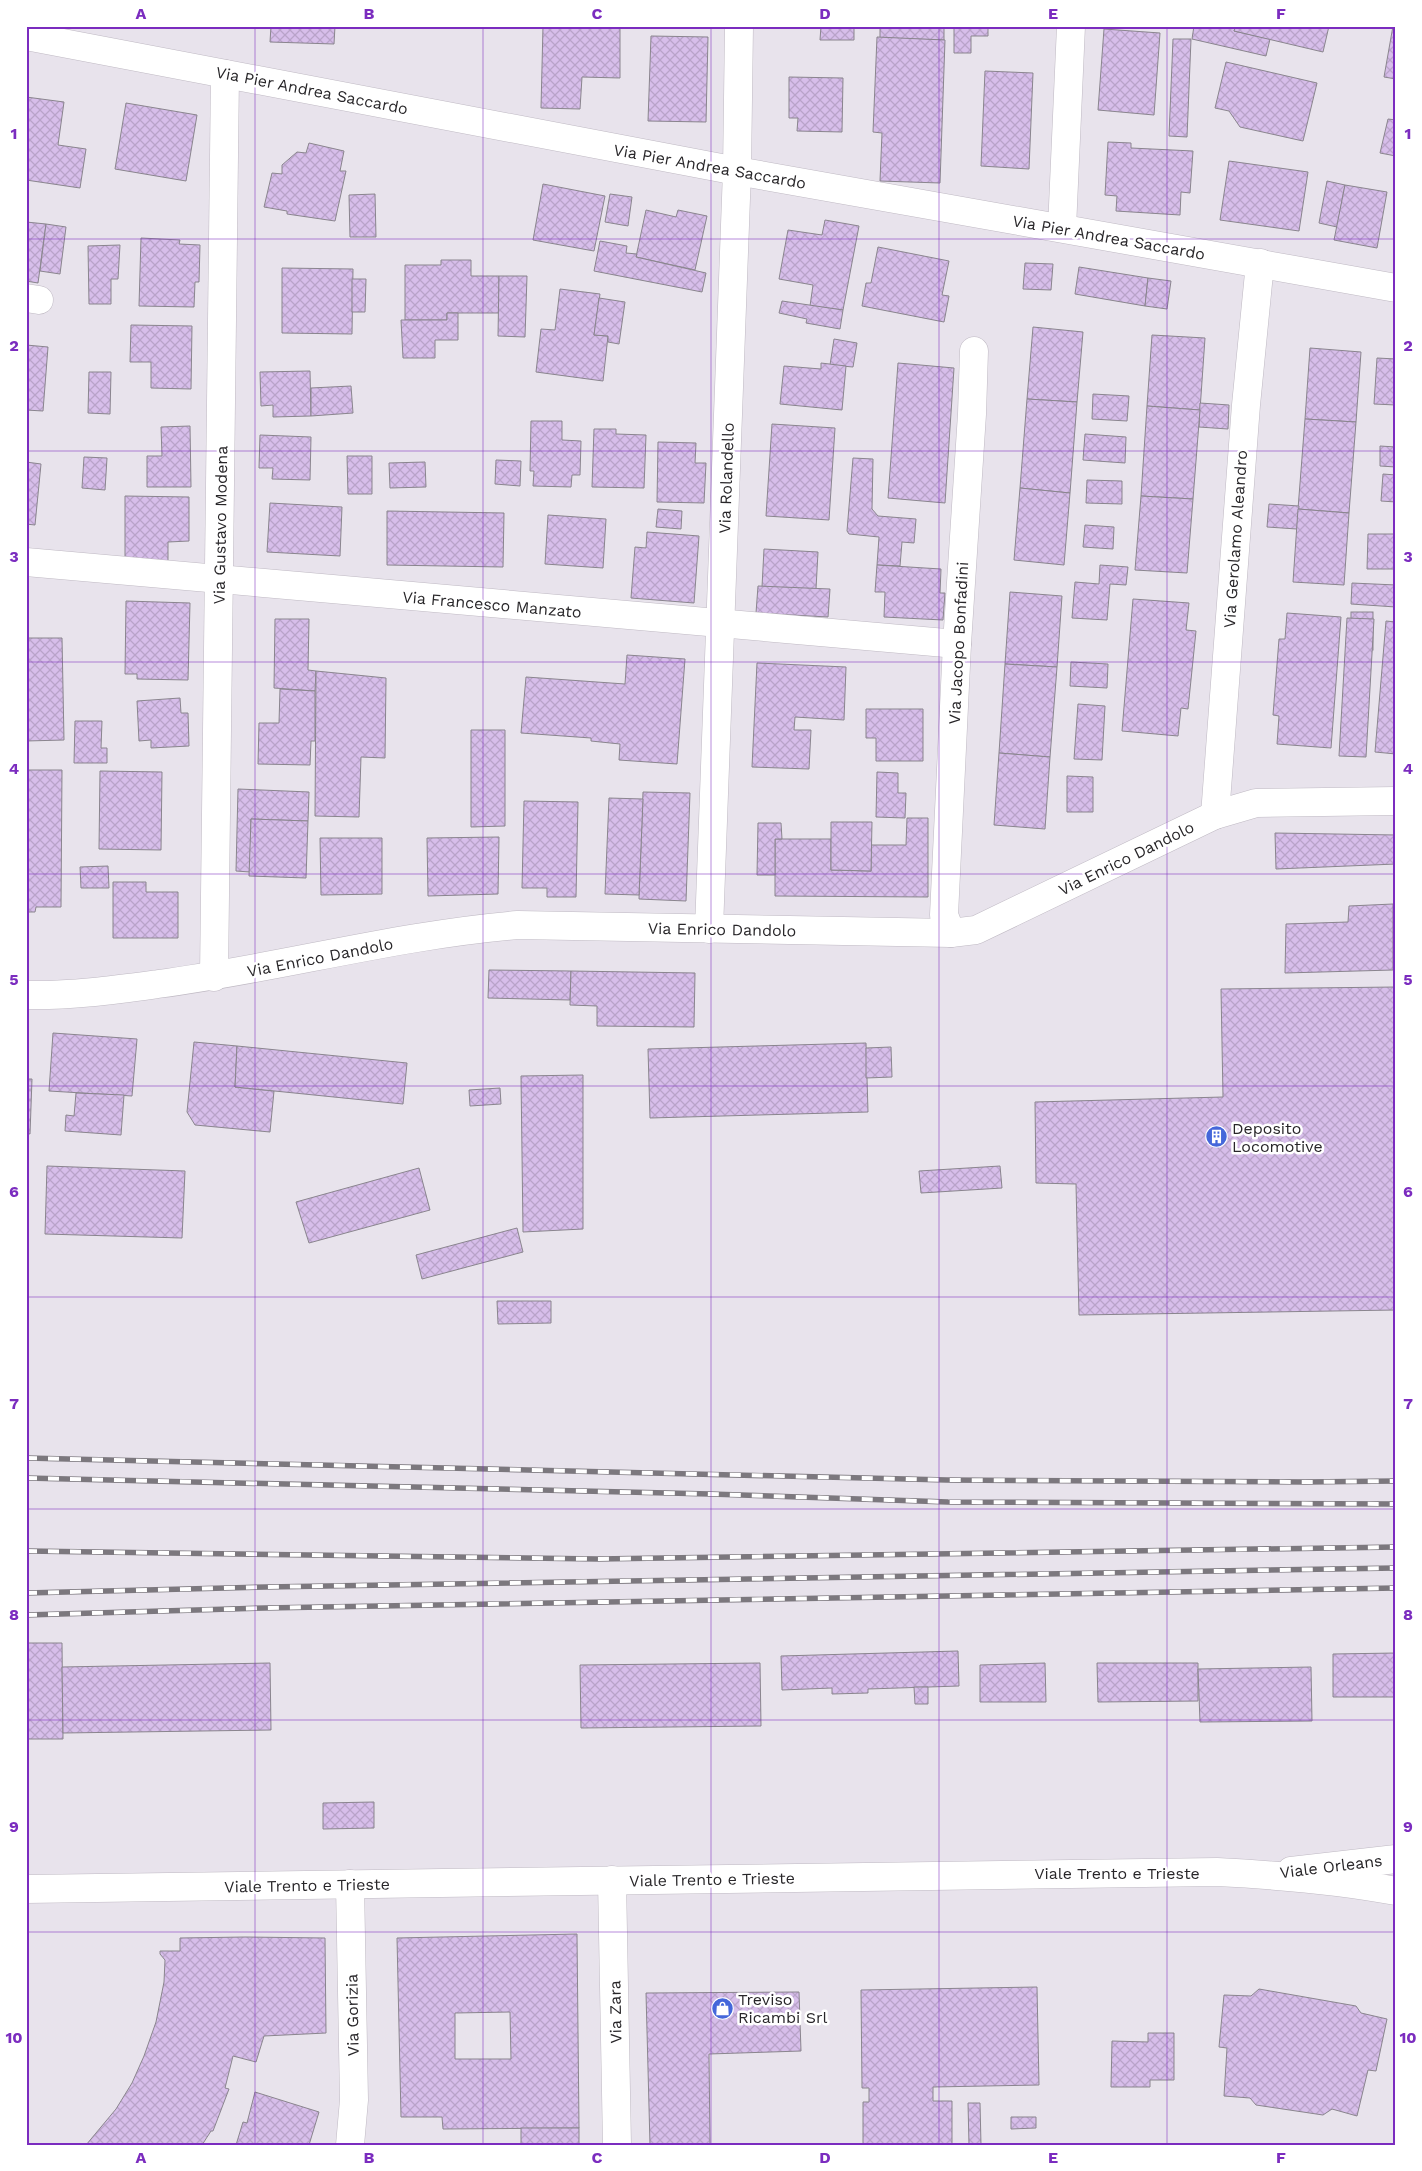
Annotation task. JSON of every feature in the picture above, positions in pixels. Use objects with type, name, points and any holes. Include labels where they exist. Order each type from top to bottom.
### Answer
[{"type":"street","name":"Via Rolandello","points":[[709,929],[737,171],[739,26]]},
{"type":"street","points":[[1062,228],[1071,26]]},
{"type":"street","name":"Via Pier Andrea Saccardo","points":[[26,36],[737,171],[1396,288]]},
{"type":"street","name":"Via Gustavo Modena","points":[[214,977],[225,74]]},
{"type":"street","name":"Via Gerolamo Aleandro","points":[[1214,815],[1246,405],[1260,263]]},
{"type":"street","name":"Via Jacopo Bonfadini","points":[[951,933],[944,915],[974,351]]},
{"type":"street","name":"Via Francesco Manzato","points":[[26,562],[957,644]]},
{"type":"street","name":"Via Enrico Dandolo","points":[[26,994],[57,996],[92,993],[214,977],[468,929],[518,925],[951,933],[976,930],[1214,815],[1256,803],[1396,801]]},
{"type":"street","name":"Viale Orleans","points":[[1267,1874],[1396,1859]]},
{"type":"street","name":"Viale Trento e Trieste","points":[[26,1889],[1217,1872],[1267,1874],[1359,1884],[1396,1891]]},
{"type":"street","name":"Via Zara","points":[[612,1880],[617,2145]]},
{"type":"street","name":"Via Gorizia","points":[[350,1884],[354,2100],[350,2145]]},
{"type":"building","points":[[271,26],[335,26],[334,44],[270,42]]},
{"type":"building","points":[[543,26],[620,28],[620,78],[582,77],[580,109],[541,108]]},
{"type":"building","points":[[821,26],[854,26],[854,40],[820,40]]},
{"type":"building","points":[[880,26],[944,26],[944,40],[880,38]]},
{"type":"building","points":[[954,26],[988,26],[988,36],[971,36],[971,53],[954,53]]},
{"type":"building","points":[[1194,26],[1217,28],[1218,26],[1236,26],[1234,31],[1270,39],[1266,56],[1192,39]]},
{"type":"building","points":[[1236,26],[1329,26],[1323,52],[1234,31]]},
{"type":"building","points":[[1393,26],[1396,26],[1396,79],[1384,77]]},
{"type":"building","points":[[1104,29],[1160,33],[1154,115],[1098,110]]},
{"type":"building","points":[[651,36],[708,37],[706,122],[648,121]]},
{"type":"building","points":[[877,37],[945,40],[940,183],[880,181],[882,133],[873,132]]},
{"type":"building","points":[[1173,39],[1191,39],[1187,137],[1169,136]]},
{"type":"building","points":[[1226,62],[1317,83],[1303,141],[1240,127],[1229,111],[1215,108]]},
{"type":"building","points":[[985,71],[1033,73],[1029,169],[981,166]]},
{"type":"building","points":[[789,77],[843,78],[842,132],[797,131],[798,118],[789,118]]},
{"type":"building","points":[[26,97],[64,102],[58,145],[86,149],[80,188],[26,180]]},
{"type":"building","points":[[126,103],[197,115],[186,181],[115,169]]},
{"type":"building","points":[[1388,119],[1396,120],[1396,156],[1380,153]]},
{"type":"building","points":[[1108,142],[1131,143],[1131,148],[1193,151],[1190,193],[1181,192],[1180,215],[1116,211],[1117,196],[1105,195]]},
{"type":"building","points":[[309,143],[344,151],[340,171],[346,171],[335,221],[287,214],[287,211],[264,207],[272,173],[282,174],[282,165],[297,152],[306,153]]},
{"type":"building","points":[[1229,161],[1308,172],[1299,231],[1220,220]]},
{"type":"building","points":[[1327,181],[1345,185],[1337,227],[1319,223]]},
{"type":"building","points":[[543,184],[605,196],[594,251],[533,240]]},
{"type":"building","points":[[1345,185],[1387,192],[1377,248],[1334,240]]},
{"type":"building","points":[[375,194],[376,237],[350,237],[349,195]]},
{"type":"building","points":[[610,194],[632,197],[628,226],[605,222]]},
{"type":"building","points":[[646,210],[676,217],[678,210],[707,216],[695,270],[636,257]]},
{"type":"building","points":[[825,220],[859,226],[843,310],[810,306],[813,285],[779,279],[788,230],[822,235]]},
{"type":"building","points":[[26,222],[46,224],[38,283],[26,281]]},
{"type":"building","points":[[46,224],[66,227],[60,274],[40,271]]},
{"type":"building","points":[[141,238],[180,240],[179,244],[200,245],[199,282],[195,282],[194,307],[139,306]]},
{"type":"building","points":[[600,241],[627,246],[626,253],[637,254],[636,257],[706,273],[702,292],[594,271]]},
{"type":"building","points":[[120,245],[118,279],[111,279],[111,304],[89,304],[88,246]]},
{"type":"building","points":[[878,247],[949,261],[942,295],[949,296],[944,322],[862,306],[866,283],[871,283]]},
{"type":"building","points":[[441,260],[471,260],[471,276],[499,276],[499,313],[447,313],[447,320],[405,320],[405,265],[441,265]]},
{"type":"building","points":[[1025,263],[1053,264],[1051,290],[1023,289]]},
{"type":"building","points":[[1079,267],[1148,278],[1145,306],[1075,294]]},
{"type":"building","points":[[282,268],[353,269],[352,334],[282,333]]},
{"type":"building","points":[[499,276],[527,276],[525,337],[498,336]]},
{"type":"building","points":[[1148,278],[1171,281],[1167,309],[1145,306]]},
{"type":"building","points":[[352,279],[366,279],[365,312],[352,312]]},
{"type":"building","points":[[560,289],[600,294],[594,335],[608,336],[603,381],[536,372],[541,329],[555,330]]},
{"type":"building","points":[[599,298],[625,302],[619,344],[608,342],[608,336],[594,335]]},
{"type":"building","points":[[782,301],[843,310],[840,329],[806,323],[807,319],[779,313]]},
{"type":"building","points":[[447,313],[458,313],[458,340],[435,340],[435,358],[403,358],[401,320],[447,320]]},
{"type":"building","points":[[131,325],[192,326],[191,389],[151,388],[151,362],[130,362]]},
{"type":"building","points":[[1033,327],[1083,332],[1077,402],[1027,399]]},
{"type":"building","points":[[1152,335],[1205,338],[1200,410],[1147,406]]},
{"type":"building","points":[[834,339],[857,343],[853,367],[830,365]]},
{"type":"building","points":[[26,345],[48,347],[43,411],[26,410]]},
{"type":"building","points":[[1310,348],[1361,352],[1356,422],[1305,419]]},
{"type":"building","points":[[1377,358],[1396,359],[1396,405],[1374,404]]},
{"type":"building","points":[[821,363],[846,366],[842,410],[780,404],[784,366],[821,369]]},
{"type":"building","points":[[898,363],[954,368],[945,503],[888,498]]},
{"type":"building","points":[[310,371],[311,416],[273,417],[273,405],[261,406],[260,372]]},
{"type":"building","points":[[89,372],[111,372],[110,414],[88,413]]},
{"type":"building","points":[[351,386],[353,413],[311,416],[311,388]]},
{"type":"building","points":[[1093,394],[1129,396],[1127,421],[1092,419]]},
{"type":"building","points":[[1027,399],[1077,402],[1070,493],[1020,488]]},
{"type":"building","points":[[1200,403],[1229,405],[1228,429],[1199,427]]},
{"type":"building","points":[[1147,406],[1200,410],[1193,499],[1141,496]]},
{"type":"building","points":[[1305,419],[1356,422],[1349,513],[1298,509]]},
{"type":"building","points":[[531,421],[562,421],[562,440],[581,441],[580,475],[572,475],[571,487],[533,486],[534,471],[530,471]]},
{"type":"building","points":[[772,424],[835,428],[829,520],[766,516]]},
{"type":"building","points":[[190,426],[191,487],[147,487],[147,456],[162,456],[161,427]]},
{"type":"building","points":[[594,429],[616,429],[616,434],[646,435],[644,488],[592,487]]},
{"type":"building","points":[[1085,434],[1126,437],[1125,463],[1083,460]]},
{"type":"building","points":[[260,435],[311,437],[310,480],[272,479],[273,468],[259,468]]},
{"type":"building","points":[[658,442],[696,443],[695,463],[706,463],[704,503],[657,502]]},
{"type":"building","points":[[1380,446],[1396,447],[1396,467],[1380,466]]},
{"type":"building","points":[[347,456],[372,456],[372,494],[348,494]]},
{"type":"building","points":[[84,457],[107,458],[105,490],[82,488]]},
{"type":"building","points":[[853,458],[873,459],[872,509],[878,516],[916,519],[914,543],[902,542],[900,566],[877,565],[879,537],[849,534],[847,531]]},
{"type":"building","points":[[496,460],[521,461],[520,486],[495,484]]},
{"type":"building","points":[[26,462],[41,464],[35,525],[26,524]]},
{"type":"building","points":[[425,462],[426,487],[390,488],[389,463]]},
{"type":"building","points":[[1383,474],[1396,475],[1396,502],[1381,501]]},
{"type":"building","points":[[1087,480],[1122,481],[1122,504],[1086,503]]},
{"type":"building","points":[[1020,488],[1070,493],[1064,565],[1014,560]]},
{"type":"building","points":[[125,496],[189,497],[189,541],[168,542],[168,562],[125,560]]},
{"type":"building","points":[[1141,496],[1193,499],[1187,573],[1135,570]]},
{"type":"building","points":[[270,503],[342,507],[340,556],[267,552]]},
{"type":"building","points":[[1269,504],[1299,506],[1297,529],[1267,527]]},
{"type":"building","points":[[658,509],[682,511],[681,529],[656,527]]},
{"type":"building","points":[[1298,509],[1349,513],[1344,585],[1293,582]]},
{"type":"building","points":[[387,511],[504,513],[503,567],[387,565]]},
{"type":"building","points":[[548,515],[606,519],[603,568],[545,564]]},
{"type":"building","points":[[1085,525],[1114,527],[1113,549],[1083,547]]},
{"type":"building","points":[[647,532],[699,536],[694,603],[631,598],[635,547],[646,548]]},
{"type":"building","points":[[1368,534],[1396,534],[1395,569],[1367,569]]},
{"type":"building","points":[[764,549],[818,552],[816,589],[762,587]]},
{"type":"building","points":[[877,565],[941,569],[940,593],[945,593],[943,620],[884,617],[885,592],[875,592]]},
{"type":"building","points":[[1100,565],[1128,567],[1126,585],[1110,584],[1107,620],[1072,618],[1075,582],[1099,584]]},
{"type":"building","points":[[1352,583],[1396,585],[1396,607],[1351,604]]},
{"type":"building","points":[[758,586],[830,589],[828,617],[756,613]]},
{"type":"building","points":[[1010,592],[1062,596],[1057,667],[1005,664]]},
{"type":"building","points":[[1133,599],[1189,603],[1186,630],[1196,631],[1188,709],[1181,708],[1178,736],[1122,731]]},
{"type":"building","points":[[126,601],[190,603],[188,680],[137,679],[137,674],[125,674]]},
{"type":"building","points":[[1351,612],[1373,612],[1373,650],[1351,650]]},
{"type":"building","points":[[1287,613],[1341,617],[1331,748],[1277,744],[1279,716],[1273,715],[1279,639],[1285,639]]},
{"type":"building","points":[[1347,618],[1374,619],[1366,757],[1339,756]]},
{"type":"building","points":[[275,619],[309,619],[308,670],[316,671],[315,691],[274,688]]},
{"type":"building","points":[[1386,621],[1396,622],[1396,754],[1375,752]]},
{"type":"building","points":[[26,638],[62,638],[64,740],[26,741]]},
{"type":"building","points":[[627,655],[685,659],[677,764],[619,760],[620,744],[591,741],[591,738],[521,733],[526,677],[625,684]]},
{"type":"building","points":[[1071,662],[1108,664],[1107,688],[1070,686]]},
{"type":"building","points":[[757,663],[846,667],[844,720],[795,717],[794,730],[811,730],[809,769],[752,767]]},
{"type":"building","points":[[1005,664],[1057,667],[1050,757],[999,753]]},
{"type":"building","points":[[316,671],[386,678],[385,758],[361,757],[359,817],[315,816]]},
{"type":"building","points":[[280,689],[315,691],[315,741],[311,741],[310,765],[258,764],[259,723],[279,723]]},
{"type":"building","points":[[180,698],[181,713],[188,713],[189,746],[151,748],[151,740],[139,741],[137,701]]},
{"type":"building","points":[[1078,704],[1105,706],[1102,760],[1074,759]]},
{"type":"building","points":[[866,709],[923,709],[923,761],[876,761],[876,738],[866,738]]},
{"type":"building","points":[[75,721],[102,721],[101,748],[107,748],[107,763],[74,763]]},
{"type":"building","points":[[471,730],[505,730],[505,826],[471,827]]},
{"type":"building","points":[[999,753],[1050,757],[1045,829],[994,825]]},
{"type":"building","points":[[26,770],[62,770],[61,907],[36,907],[35,912],[26,912]]},
{"type":"building","points":[[100,771],[162,772],[161,850],[99,849]]},
{"type":"building","points":[[877,772],[898,773],[898,793],[906,793],[905,818],[876,817]]},
{"type":"building","points":[[1067,776],[1093,777],[1093,812],[1067,812]]},
{"type":"building","points":[[238,789],[309,792],[308,821],[251,819],[250,872],[236,871]]},
{"type":"building","points":[[643,792],[690,793],[686,901],[639,899]]},
{"type":"building","points":[[609,798],[643,799],[639,895],[605,894]]},
{"type":"building","points":[[524,801],[578,802],[576,897],[547,897],[547,888],[522,888]]},
{"type":"building","points":[[907,818],[928,818],[928,897],[775,896],[775,839],[831,839],[831,870],[871,871],[871,845],[906,845]]},
{"type":"building","points":[[251,819],[308,821],[306,878],[249,876]]},
{"type":"building","points":[[831,822],[872,822],[871,871],[831,870]]},
{"type":"building","points":[[758,823],[781,823],[782,839],[775,839],[775,875],[757,875]]},
{"type":"building","points":[[1275,833],[1396,835],[1396,864],[1276,869]]},
{"type":"building","points":[[499,837],[498,894],[428,896],[427,838]]},
{"type":"building","points":[[320,838],[382,838],[382,894],[321,895]]},
{"type":"building","points":[[108,866],[109,888],[81,888],[80,867]]},
{"type":"building","points":[[113,882],[146,882],[146,892],[178,892],[178,938],[113,938]]},
{"type":"building","points":[[1393,904],[1393,970],[1285,973],[1286,924],[1348,922],[1349,906]]},
{"type":"building","points":[[489,970],[571,971],[570,1000],[488,998]]},
{"type":"building","points":[[571,971],[695,973],[694,1027],[597,1026],[597,1006],[570,1005]]},
{"type":"building","name":"Deposito Locomotive","points":[[1396,987],[1396,1310],[1079,1315],[1076,1184],[1036,1183],[1035,1102],[1223,1097],[1221,989]]},
{"type":"building","points":[[53,1033],[137,1039],[132,1096],[49,1091]]},
{"type":"building","points":[[194,1042],[237,1046],[235,1087],[274,1091],[270,1132],[195,1125],[187,1112]]},
{"type":"building","points":[[866,1043],[868,1112],[650,1118],[648,1049]]},
{"type":"building","points":[[237,1046],[407,1063],[403,1104],[235,1087]]},
{"type":"building","points":[[891,1047],[892,1077],[866,1078],[866,1048]]},
{"type":"building","points":[[583,1075],[583,1229],[523,1232],[521,1076]]},
{"type":"building","points":[[26,1079],[32,1079],[30,1134],[26,1133]]},
{"type":"building","points":[[500,1088],[501,1104],[470,1106],[469,1090]]},
{"type":"building","points":[[76,1093],[124,1095],[121,1135],[65,1131],[66,1115],[74,1116]]},
{"type":"building","points":[[47,1166],[185,1171],[182,1238],[45,1234]]},
{"type":"building","points":[[1000,1166],[1002,1188],[921,1193],[919,1171]]},
{"type":"building","points":[[419,1168],[430,1210],[309,1243],[296,1202]]},
{"type":"building","points":[[517,1228],[523,1252],[422,1279],[416,1255]]},
{"type":"building","points":[[497,1301],[551,1301],[551,1323],[498,1324]]},
{"type":"building","points":[[26,1643],[62,1643],[63,1739],[26,1739]]},
{"type":"building","points":[[958,1651],[959,1686],[868,1689],[868,1693],[832,1694],[832,1688],[782,1690],[781,1656]]},
{"type":"building","points":[[1396,1653],[1396,1697],[1333,1697],[1333,1654]]},
{"type":"building","points":[[270,1663],[271,1730],[63,1733],[62,1667]]},
{"type":"building","points":[[760,1663],[761,1726],[581,1728],[580,1665]]},
{"type":"building","points":[[1045,1663],[1046,1702],[980,1702],[980,1665]]},
{"type":"building","points":[[1097,1663],[1198,1663],[1198,1701],[1098,1702]]},
{"type":"building","points":[[1311,1667],[1312,1721],[1200,1722],[1198,1669]]},
{"type":"building","points":[[914,1687],[928,1687],[928,1704],[915,1704]]},
{"type":"building","points":[[374,1802],[374,1828],[323,1829],[323,1803]]},
{"type":"building","points":[[577,1934],[579,2128],[443,2129],[442,2117],[401,2117],[397,1938]],"holes":[[[510,2012],[511,2059],[455,2059],[455,2013]]]},
{"type":"building","points":[[180,1938],[325,1938],[326,2033],[264,2036],[256,2062],[233,2056],[225,2088],[229,2089],[213,2131],[211,2131],[202,2145],[86,2145],[116,2109],[132,2083],[144,2056],[156,2022],[164,1982],[165,1960],[160,1951],[180,1951]]},
{"type":"building","points":[[1037,1987],[1039,2085],[933,2087],[933,2101],[952,2101],[952,2145],[863,2145],[863,2102],[869,2102],[869,2088],[862,2088],[861,1990]]},
{"type":"building","points":[[1259,1989],[1356,2006],[1361,2013],[1387,2019],[1376,2071],[1368,2070],[1357,2116],[1332,2109],[1323,2115],[1256,2105],[1250,2098],[1224,2096],[1227,2048],[1219,2047],[1224,1995],[1251,1996]]},
{"type":"building","points":[[799,1992],[801,2051],[709,2054],[710,2144],[650,2145],[646,1993]]},
{"type":"building","points":[[1148,2033],[1174,2033],[1174,2080],[1150,2080],[1150,2087],[1111,2087],[1112,2041],[1148,2042]]},
{"type":"building","points":[[255,2092],[319,2112],[309,2145],[236,2145],[243,2122],[247,2123]]},
{"type":"building","points":[[968,2103],[980,2103],[981,2145],[969,2145]]},
{"type":"building","points":[[1011,2117],[1036,2117],[1036,2128],[1011,2129]]},
{"type":"building","points":[[521,2128],[579,2128],[579,2145],[521,2145]]},
{"type":"railway","points":[[26,1458],[947,1480],[1396,1481]]},
{"type":"railway","points":[[26,1478],[710,1494],[948,1502],[1396,1504]]},
{"type":"railway","points":[[26,1551],[598,1559],[1396,1547]]},
{"type":"railway","points":[[26,1593],[266,1587],[1396,1568]]},
{"type":"railway","points":[[26,1615],[265,1608],[1396,1588]]},
{"type":"place","name":"Deposito Locomotive","points":[[1216,1137]]},
{"type":"place","name":"Treviso Ricambi Srl","points":[[722,2008]]}]
